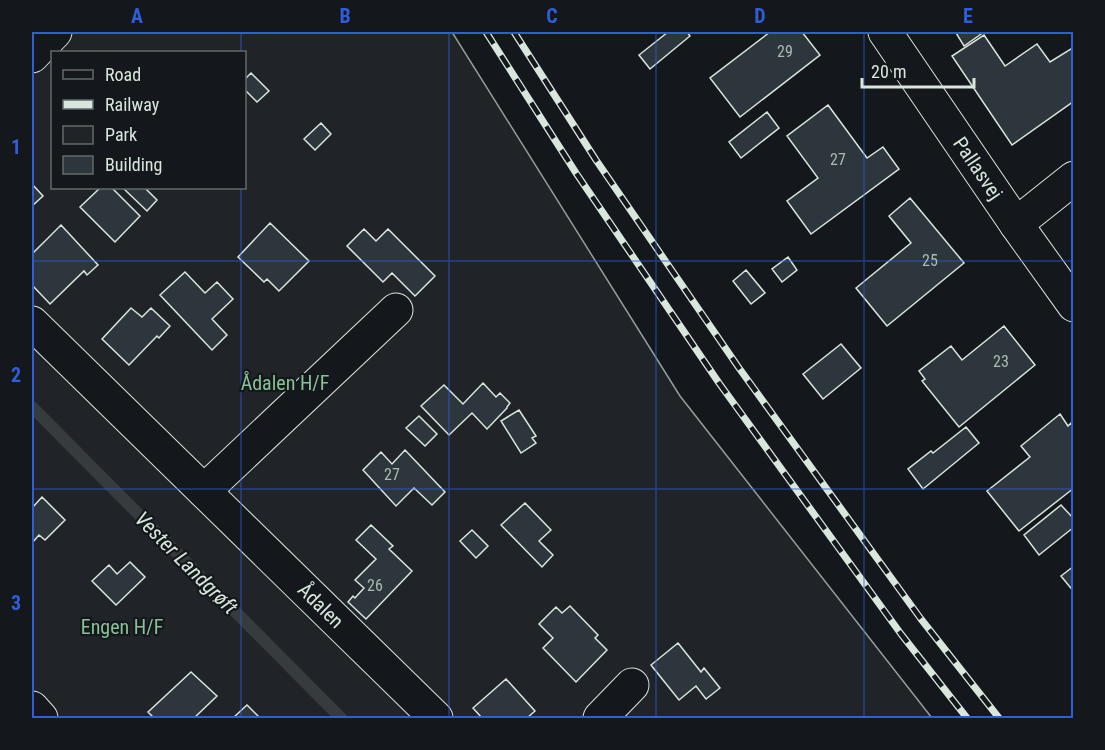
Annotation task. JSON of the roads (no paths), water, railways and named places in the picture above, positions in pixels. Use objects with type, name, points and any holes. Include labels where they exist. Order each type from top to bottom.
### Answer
[{"type":"street","points":[[32,56],[55,32]]},
{"type":"street","name":"Pallasvej","points":[[885,32],[1074,305]]},
{"type":"street","points":[[1016,224],[1074,177]]},
{"type":"street","points":[[204,491],[396,310]]},
{"type":"street","name":"Ådalen","points":[[32,323],[435,718]]},
{"type":"street","points":[[600,718],[632,685]]},
{"type":"street","points":[[32,708],[41,718]]},
{"type":"waterway","name":"Vester Landgrøft","points":[[32,407],[341,718]]},
{"type":"railway","points":[[486,32],[576,173],[719,383],[901,634],[967,718]]},
{"type":"railway","points":[[514,32],[596,160],[739,368],[921,619],[999,718]]},
{"type":"park label","name":"Ådalen H/F","points":[[285,383]]},
{"type":"park label","name":"Engen H/F","points":[[122,627]]}]
